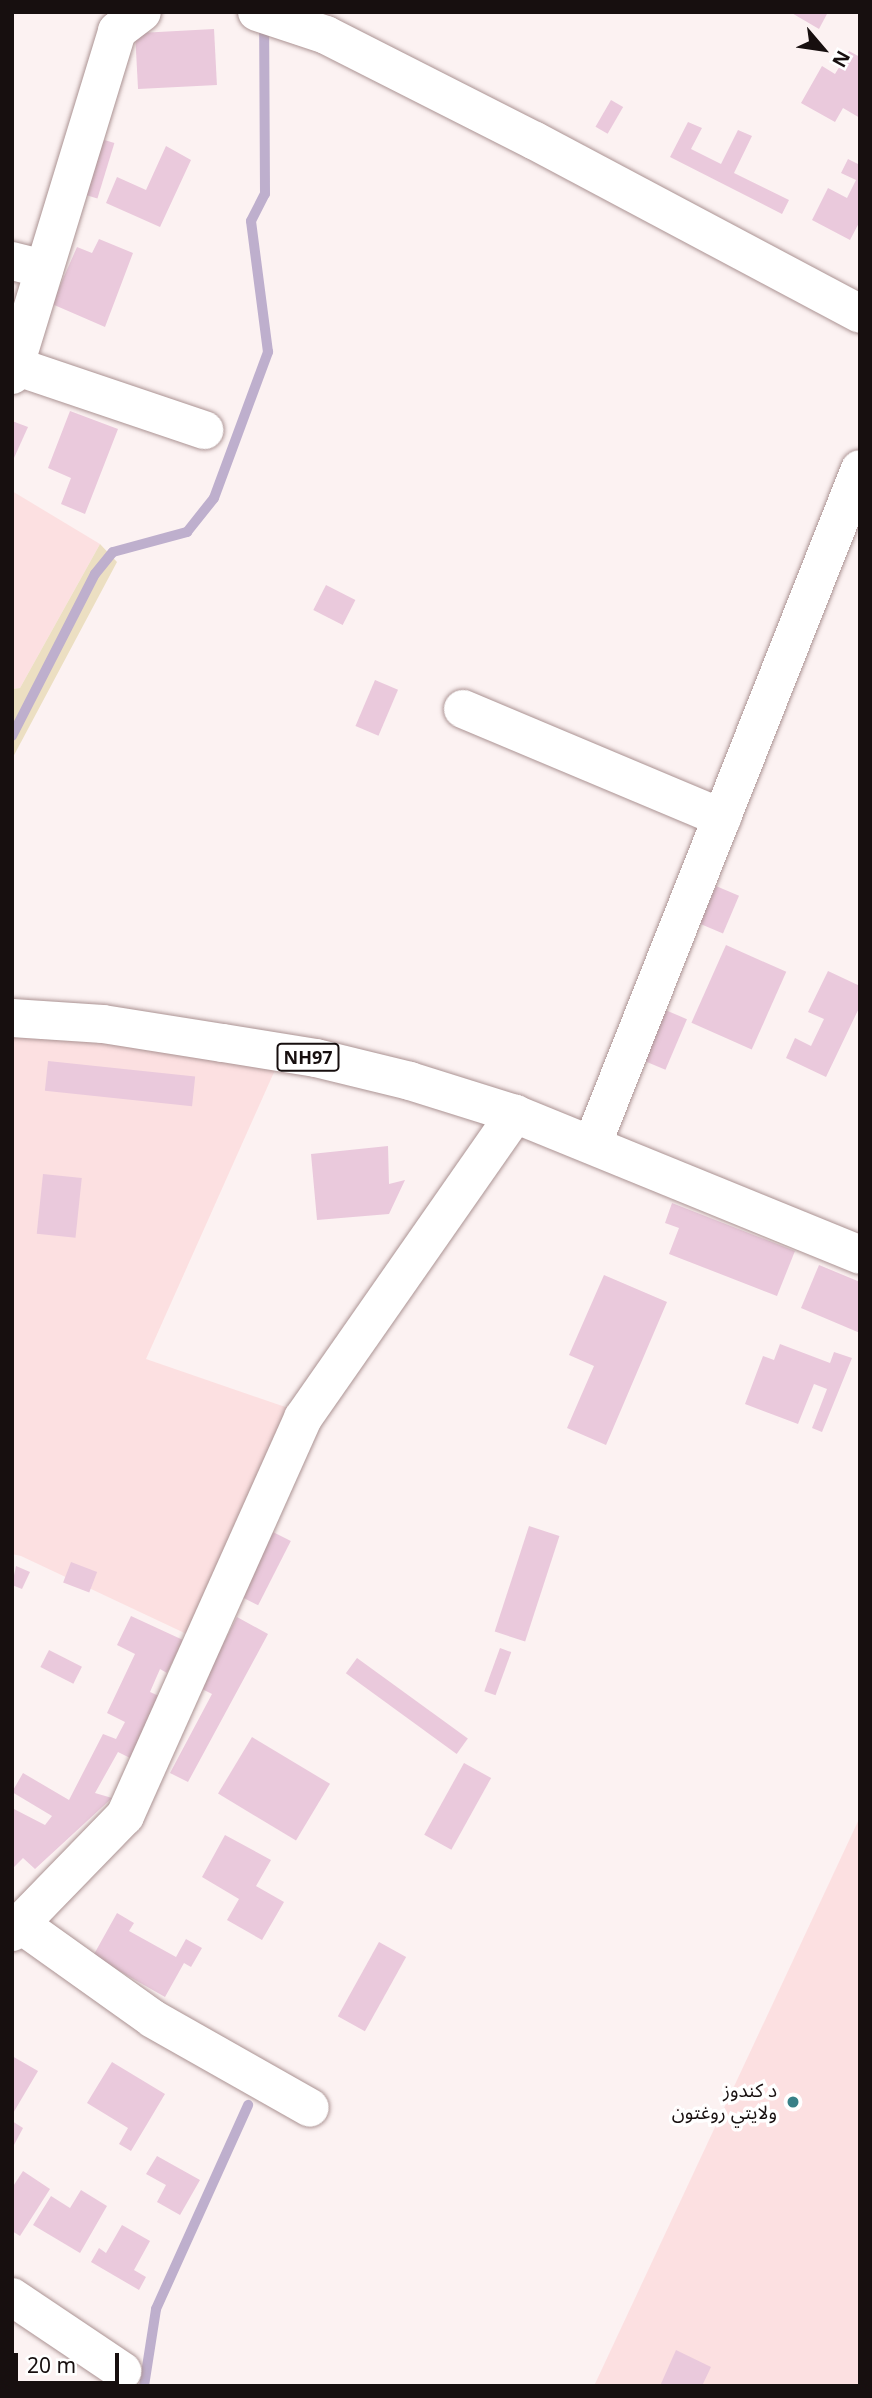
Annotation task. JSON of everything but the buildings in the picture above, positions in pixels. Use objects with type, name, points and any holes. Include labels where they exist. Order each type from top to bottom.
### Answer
[{"type":"main road","points":[[142,12],[117,31],[28,265],[13,370],[204,430]]},
{"type":"main road","points":[[257,12],[326,35],[535,141],[860,314]]},
{"type":"main road","points":[[860,469],[592,1145],[860,1255]]},
{"type":"main road","points":[[463,709],[722,818]]},
{"type":"main road","name":"NH97","points":[[12,1018],[103,1024],[316,1058],[410,1081],[515,1114],[592,1145]]},
{"type":"main road","points":[[310,2108],[152,2019],[16,1928],[125,1816],[303,1418],[515,1114]]},
{"type":"main road","points":[[12,2297],[122,2371]]},
{"type":"shaded area","points":[[12,491],[100,544],[20,688],[12,689]]},
{"type":"shaded area","points":[[100,544],[117,562],[12,759],[12,689],[20,688]]},
{"type":"shaded area","points":[[12,1028],[275,1070],[146,1359],[297,1411],[193,1637],[12,1554]]},
{"type":"shaded area","name":"د کندوز ولایتي روغتون","points":[[860,1817],[860,2386],[594,2386]]},
{"type":"waterway","points":[[12,736],[95,574],[113,552],[187,532],[214,498],[268,352],[251,221],[265,194],[264,23]]},
{"type":"waterway","points":[[144,2386],[156,2309],[248,2105]]},
{"type":"place","name":"د کندوز ولایتي روغتون","points":[[793,2102]]}]
